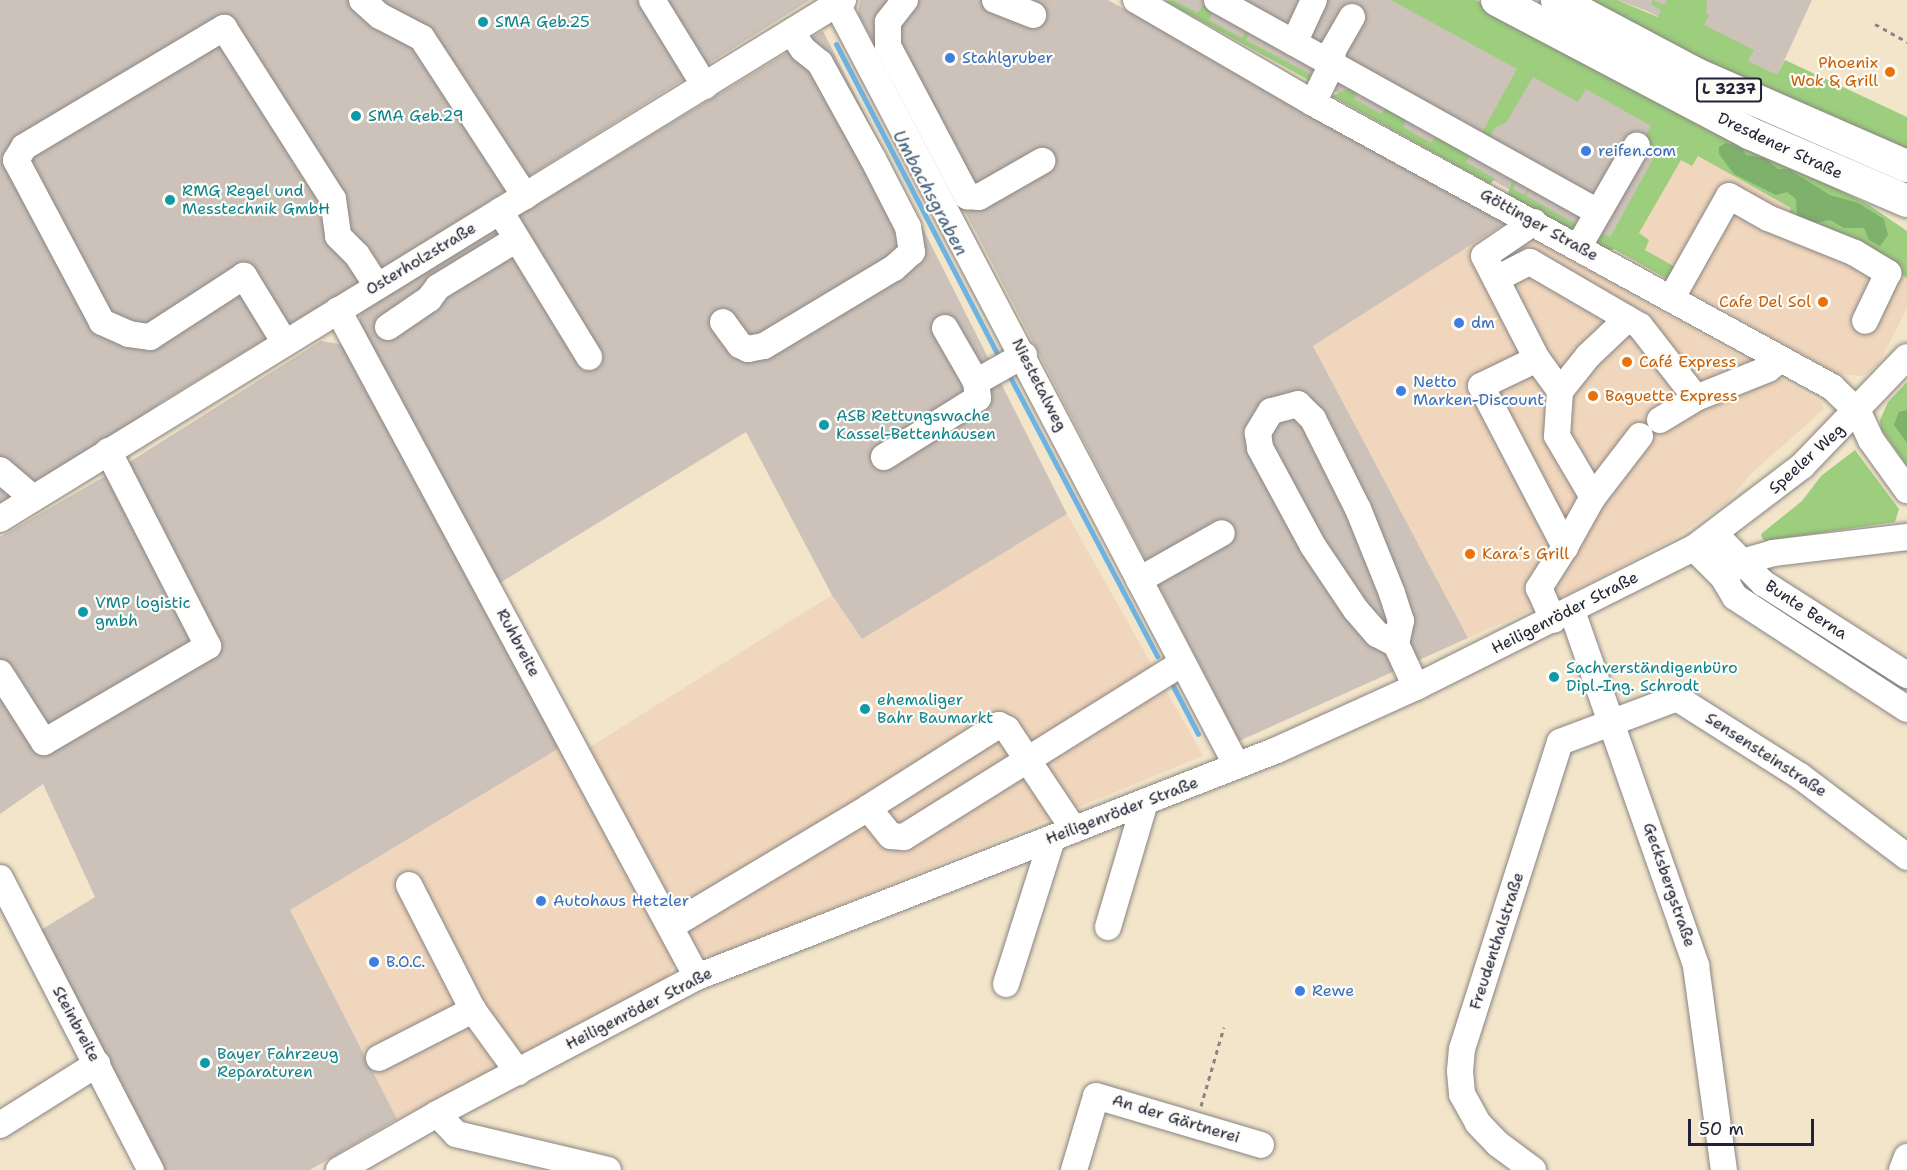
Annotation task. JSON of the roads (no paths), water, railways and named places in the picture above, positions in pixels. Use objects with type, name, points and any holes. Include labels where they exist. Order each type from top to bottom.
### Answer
[{"type":"main road","name":"Dresdener Straße","points":[[1497,0],[1749,134],[1896,197]]},
{"type":"main road","name":"Dresdener Straße","points":[[1557,0],[1706,79],[1907,166]]},
{"type":"street","points":[[362,0],[380,16],[422,38],[525,196]]},
{"type":"street","points":[[652,0],[705,86]]},
{"type":"street","points":[[904,0],[888,22],[888,46],[968,196],[979,197],[1042,161]]},
{"type":"street","points":[[995,0],[1033,15]]},
{"type":"street","points":[[1217,0],[1598,212]]},
{"type":"street","points":[[1294,43],[1314,0]]},
{"type":"street","name":"Göttinger Straße","points":[[1144,2],[1313,103],[1579,246],[1832,387],[1858,412],[1871,440],[1907,490]]},
{"type":"street","name":"Osterholzstraße","points":[[0,519],[840,3]]},
{"type":"street","name":"Niestetalweg","points":[[840,3],[1237,766]]},
{"type":"street","points":[[1313,103],[1332,64],[1333,50],[1352,17]]},
{"type":"street","points":[[285,343],[244,276],[150,337],[129,334],[102,322],[16,160],[24,147],[224,28],[333,199],[338,236],[357,255],[377,286]]},
{"type":"street","points":[[723,322],[740,345],[748,349],[764,346],[894,268],[912,252],[908,227],[873,159],[820,63],[803,50],[792,33]]},
{"type":"street","points":[[1579,246],[1637,145]]},
{"type":"street","points":[[1491,199],[1512,165]]},
{"type":"street","points":[[1671,299],[1729,196],[1768,218],[1855,253],[1888,273],[1865,321]]},
{"type":"street","points":[[1896,197],[1907,217]]},
{"type":"street","points":[[500,211],[589,357]]},
{"type":"street","points":[[1534,222],[1484,256],[1537,359],[1560,390]]},
{"type":"street","points":[[388,327],[429,299],[438,287],[517,239]]},
{"type":"street","points":[[1496,279],[1530,262],[1640,326],[1696,398]]},
{"type":"street","name":"Ruhbreite","points":[[338,310],[697,976]]},
{"type":"street","points":[[1593,497],[1557,436],[1560,390],[1588,356],[1627,319]]},
{"type":"street","points":[[884,457],[978,398],[976,382],[945,328]]},
{"type":"street","points":[[976,382],[1024,355]]},
{"type":"street","name":"Speeler Weg","points":[[1705,541],[1802,466],[1858,412],[1907,357]]},
{"type":"street","points":[[1537,359],[1481,386],[1565,547]]},
{"type":"street","points":[[1660,420],[1696,398],[1768,369],[1781,359]]},
{"type":"street","points":[[1396,644],[1377,634],[1356,610],[1313,546],[1260,448],[1258,433],[1271,411],[1298,404],[1313,419],[1358,509],[1392,593],[1401,621],[1396,644],[1416,687]]},
{"type":"street","points":[[1565,547],[1593,497],[1640,436]]},
{"type":"street","points":[[0,673],[44,742],[208,646],[108,451]]},
{"type":"street","points":[[0,470],[33,498]]},
{"type":"street","points":[[1139,580],[1222,533]]},
{"type":"street","points":[[1705,541],[1732,570],[1778,553],[1907,537]]},
{"type":"street","name":"Heiligenröder Straße","points":[[339,1170],[436,1114],[697,976],[1237,766],[1416,687],[1705,541]]},
{"type":"street","name":"Gecksbergstraße","points":[[1565,547],[1539,588],[1562,615],[1612,721],[1696,966],[1724,1170]]},
{"type":"street","name":"Bunte Berna","points":[[1907,675],[1763,583],[1732,570],[1735,597],[1907,709]]},
{"type":"street","points":[[868,808],[891,836],[904,837],[1025,759],[1182,663]]},
{"type":"street","name":"Sensensteinstraße","points":[[1612,721],[1677,698],[1800,776],[1907,858]]},
{"type":"street","name":"Freudenthalstraße","points":[[1533,1170],[1498,1144],[1469,1110],[1460,1071],[1462,1049],[1557,747],[1567,739],[1612,721]]},
{"type":"street","points":[[671,926],[868,808],[999,725],[1007,729],[1025,759],[1063,835],[1006,984]]},
{"type":"street","points":[[1108,927],[1145,802]]},
{"type":"street","name":"Steinbreite","points":[[0,878],[151,1170]]},
{"type":"street","points":[[409,885],[472,1010],[518,1072]]},
{"type":"street","points":[[379,1058],[472,1010]]},
{"type":"street","points":[[0,1125],[97,1064]]},
{"type":"street","name":"An der Gärtnerei","points":[[1074,1170],[1096,1096],[1261,1145]]},
{"type":"street","points":[[436,1114],[456,1134],[565,1165],[608,1170]]},
{"type":"street","points":[[1902,1170],[1907,1157]]},
{"type":"waterway","name":"Umbachsgraben","points":[[836,44],[998,355]]},
{"type":"waterway","name":"Umbachsgraben","points":[[1009,375],[1157,656]]},
{"type":"waterway","name":"Umbachsgraben","points":[[1173,686],[1198,734]]},
{"type":"place","name":"SMA Geb.25","points":[[483,22]]},
{"type":"place","name":"Stahlgruber","points":[[950,58]]},
{"type":"place","name":"Phoenix Wok & Grill","points":[[1890,72]]},
{"type":"place","name":"SMA Geb.29","points":[[356,116]]},
{"type":"place","name":"reifen.com","points":[[1586,151]]},
{"type":"place","name":"RMG Regel und Messtechnik GmbH","points":[[170,200]]},
{"type":"place","name":"Cafe Del Sol","points":[[1823,302]]},
{"type":"place","name":"dm","points":[[1459,323]]},
{"type":"place","name":"Café Express","points":[[1627,362]]},
{"type":"place","name":"Netto Marken-Discount","points":[[1401,391]]},
{"type":"place","name":"Baguette Express","points":[[1593,396]]},
{"type":"place","name":"ASB Rettungswache Kassel-Bettenhausen","points":[[824,425]]},
{"type":"place","name":"Kara´s Grill","points":[[1470,554]]},
{"type":"place","name":"VMP logistic gmbh","points":[[83,612]]},
{"type":"place","name":"Sachverständigenbüro Dipl.-Ing. Schrodt","points":[[1554,677]]},
{"type":"place","name":"ehemaliger Bahr Baumarkt","points":[[865,709]]},
{"type":"place","name":"Autohaus Hetzler","points":[[541,901]]},
{"type":"place","name":"B.O.C.","points":[[374,962]]},
{"type":"place","name":"Rewe","points":[[1300,991]]},
{"type":"place","name":"Bayer Fahrzeug Reparaturen","points":[[205,1063]]}]
